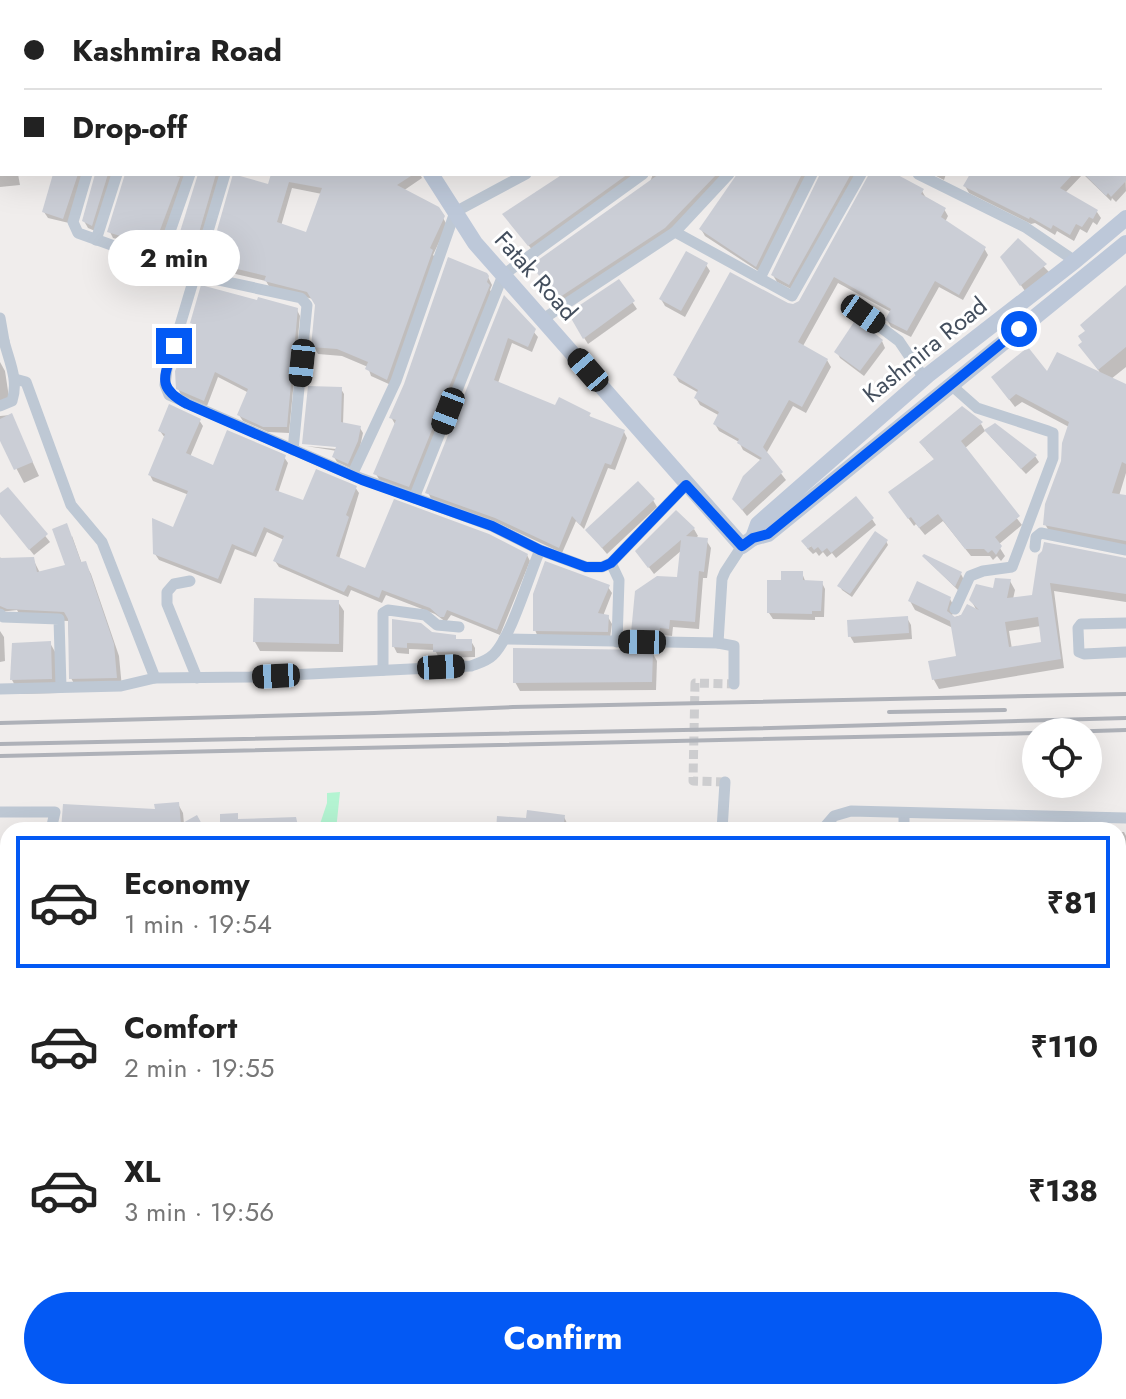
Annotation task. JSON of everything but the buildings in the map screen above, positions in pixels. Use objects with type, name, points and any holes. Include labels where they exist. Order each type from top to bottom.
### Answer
[{"type":"main road","name":"Fatak Road","points":[[432,176],[475,243],[686,485],[755,535]]},
{"type":"main road","name":"Kashmira Road","points":[[755,535],[924,378],[1126,218]]},
{"type":"main road","name":"Kashmira Road","points":[[755,535],[951,385],[1126,243]]},
{"type":"street","points":[[86,176],[73,222],[78,233],[195,275],[301,298],[307,305],[293,450]]},
{"type":"street","points":[[96,240],[116,176]]},
{"type":"street","points":[[159,263],[189,176]]},
{"type":"street","points":[[224,176],[167,369],[165,385],[169,395],[352,475],[492,526],[540,550],[586,567],[602,567],[611,563],[686,485]]},
{"type":"street","points":[[352,475],[396,381],[455,212],[522,176]]},
{"type":"street","points":[[414,498],[503,275],[640,176]]},
{"type":"street","points":[[543,319],[675,232],[727,176]]},
{"type":"street","points":[[760,278],[811,176]]},
{"type":"street","points":[[675,232],[792,296],[860,176]]},
{"type":"street","points":[[922,176],[1025,227],[1075,261]]},
{"type":"street","points":[[863,314],[899,341],[924,378]]},
{"type":"street","points":[[0,318],[2,341],[15,379],[12,401],[0,406]]},
{"type":"street","points":[[15,379],[26,382],[71,505],[102,542],[155,678]]},
{"type":"street","points":[[951,385],[977,408],[1053,433],[1055,445],[1053,458],[1012,567],[970,576],[955,609]]},
{"type":"street","points":[[1035,547],[1036,537],[1041,533],[1126,550]]},
{"type":"street","points":[[718,643],[722,579],[755,535]]},
{"type":"street","points":[[0,689],[121,686],[155,678],[471,666],[486,661],[496,653],[540,550]]},
{"type":"street","points":[[611,563],[619,580],[617,642]]},
{"type":"street","points":[[190,581],[174,584],[167,592],[167,604],[197,678]]},
{"type":"street","points":[[383,670],[383,613],[388,610],[425,615],[437,625],[459,627]]},
{"type":"street","points":[[0,614],[3,617],[59,619],[61,687]]},
{"type":"street","points":[[1126,623],[1081,624],[1078,628],[1079,652],[1126,652]]},
{"type":"street","points":[[504,639],[718,643],[734,646],[734,684]]},
{"type":"street","points":[[722,822],[725,782]]},
{"type":"street","points":[[829,822],[834,816],[851,811],[980,821],[1126,818]]},
{"type":"street","points":[[0,812],[55,812],[53,822]]},
{"type":"street","points":[[904,813],[904,822]]},
{"type":"green space","points":[[340,792],[337,822],[321,822],[327,793]]},
{"type":"tunnel","points":[[725,782],[693,781],[695,683],[734,684]]},
{"type":"railway","points":[[0,723],[513,707],[1126,694]]},
{"type":"railway","points":[[889,712],[1005,710]]},
{"type":"railway","points":[[0,744],[1126,718]]},
{"type":"railway","points":[[1102,731],[1126,730]]},
{"type":"railway","points":[[0,756],[1022,733]]},
{"type":"route","points":[[174,346],[165,385],[169,395],[362,480],[492,526],[540,550],[586,567],[602,567],[611,563],[686,485],[742,546],[753,538],[768,534],[1019,329]]}]
